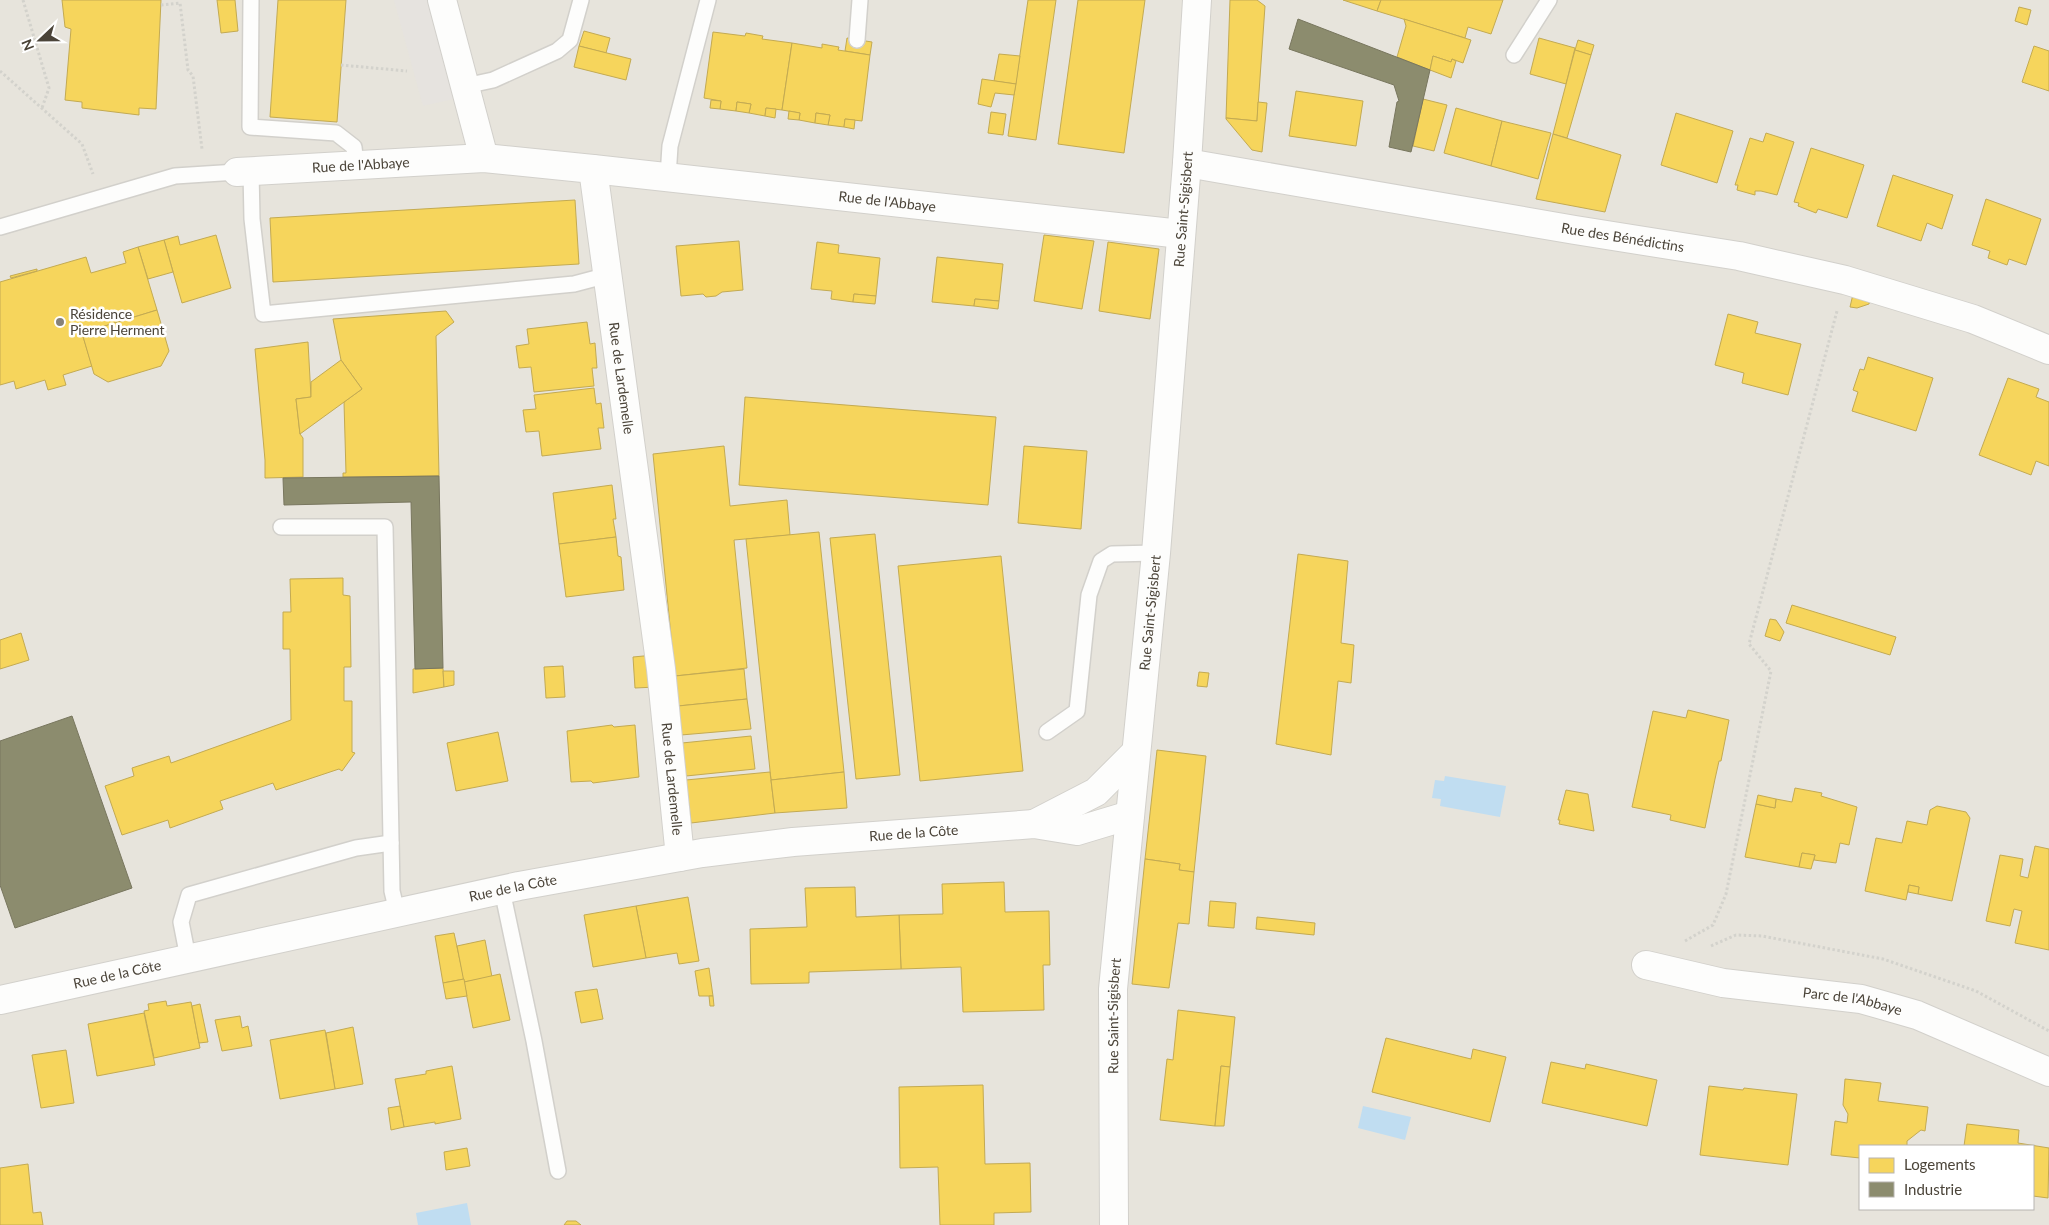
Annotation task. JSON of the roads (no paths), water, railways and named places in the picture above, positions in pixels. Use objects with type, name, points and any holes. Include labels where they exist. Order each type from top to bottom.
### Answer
[{"type":"street","points":[[442,0],[484,158],[593,169]]},
{"type":"street","name":"Rue Saint-Sigisbert","points":[[1114,1225],[1113,990],[1156,553],[1187,163],[1197,0]]},
{"type":"street","name":"Rue de l'Abbaye","points":[[244,172],[484,158]]},
{"type":"street","name":"Rue des Bénédictins","points":[[1187,163],[1575,230],[1739,256],[1845,280],[1972,319],[2049,350]]},
{"type":"street","name":"Rue de l'Abbaye","points":[[593,169],[1181,234]]},
{"type":"street","name":"Rue de Lardemelle","points":[[593,169],[661,669],[680,857]]},
{"type":"street","name":"Rue de la Côte","points":[[1034,824],[1096,792],[1136,752]]},
{"type":"street","name":"Rue de la Côte","points":[[0,1000],[397,912],[502,890],[680,857],[793,842],[1034,824],[1076,831],[1130,815]]},
{"type":"street","name":"Parc de l'Abbaye","points":[[1646,965],[1723,983],[1861,999],[1917,1016],[2049,1072]]},
{"type":"lane","points":[[251,0],[250,128],[336,133],[354,147],[356,165]]},
{"type":"lane","points":[[465,86],[493,80],[557,51],[570,40],[582,0]]},
{"type":"lane","points":[[668,177],[670,146],[708,0]]},
{"type":"lane","points":[[857,40],[860,0]]},
{"type":"lane","points":[[1514,55],[1549,0]]},
{"type":"lane","points":[[0,228],[175,176],[244,172],[252,219],[263,314],[574,284],[608,275]]},
{"type":"lane","points":[[281,526],[385,528],[392,891],[397,912]]},
{"type":"lane","points":[[1047,732],[1076,711],[1089,595],[1101,561],[1112,554],[1156,553]]},
{"type":"lane","points":[[188,958],[181,922],[189,895],[356,848],[391,843]]},
{"type":"lane","points":[[502,890],[534,1041],[558,1171]]},
{"type":"water","points":[[1445,776],[1506,786],[1500,817],[1440,806],[1441,799],[1432,798],[1435,780],[1444,781]]},
{"type":"water","points":[[1363,1106],[1411,1117],[1405,1140],[1358,1128]]},
{"type":"water","points":[[467,1203],[471,1225],[418,1225],[416,1213]]},
{"type":"place","name":"Résidence Pierre Herment","points":[[60,322]]}]
